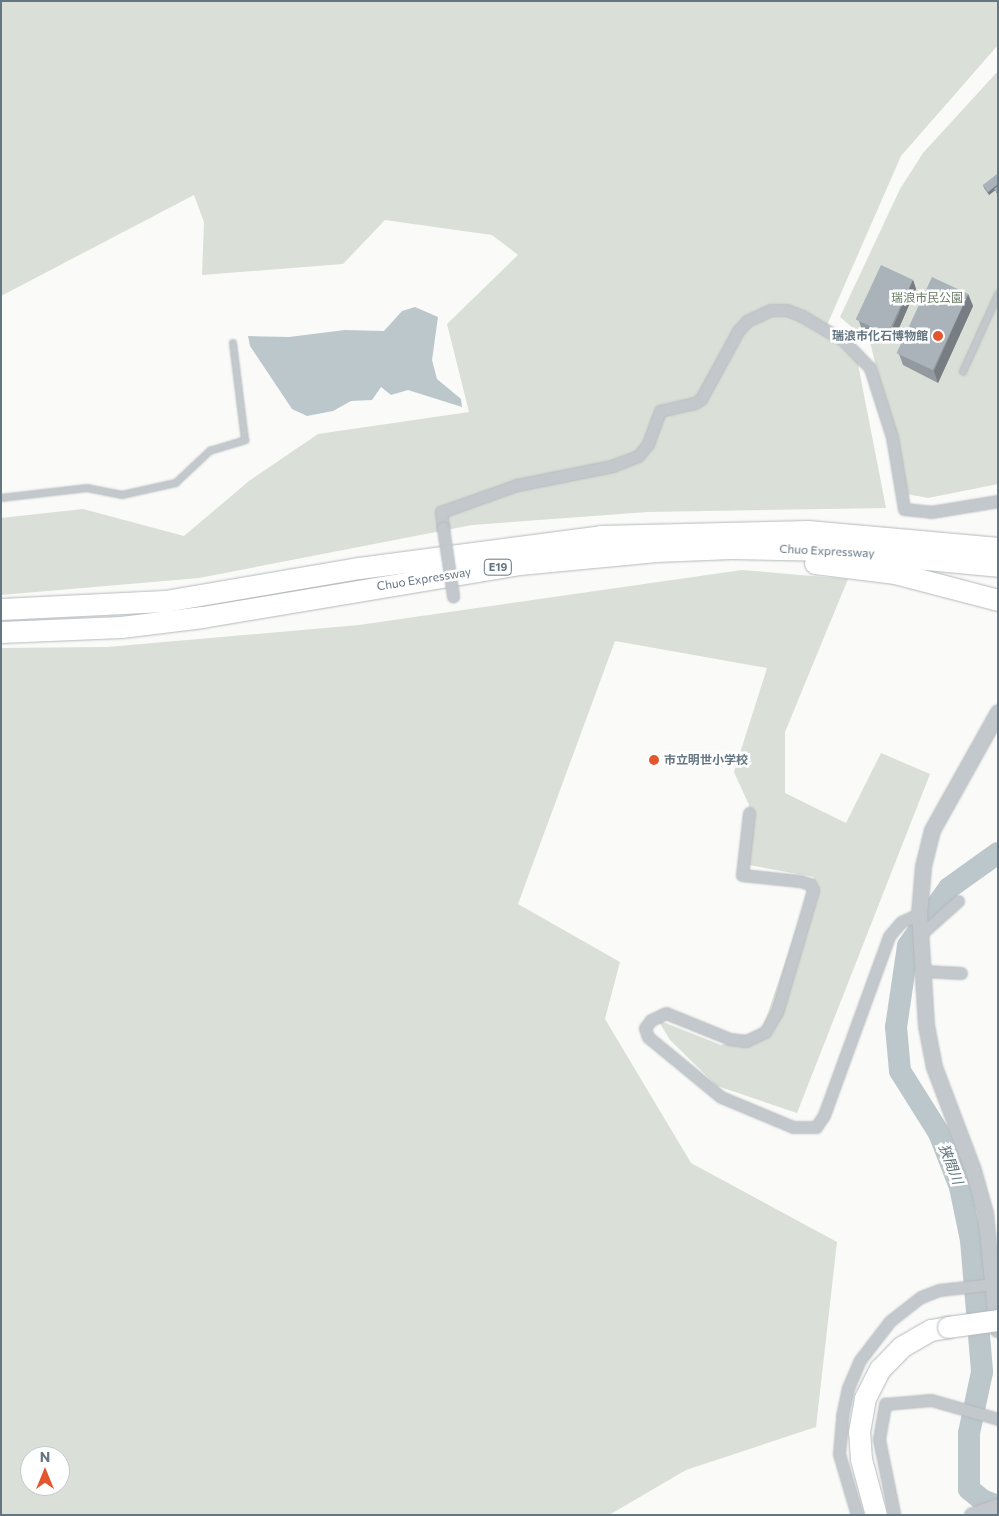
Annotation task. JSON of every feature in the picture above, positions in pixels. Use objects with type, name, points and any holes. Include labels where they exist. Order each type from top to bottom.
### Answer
[{"type":"highway","points":[[808,531],[878,526],[998,535]]},
{"type":"highway","name":"Chuo Expressway","points":[[1,609],[165,601],[406,561],[601,536],[808,531],[998,548]]},
{"type":"highway","name":"Chuo Expressway","points":[[1,632],[121,627],[202,617],[427,578],[582,557],[731,548],[839,551],[998,566]]},
{"type":"highway","points":[[582,557],[595,565],[698,559],[819,563],[895,573],[998,600]]},
{"type":"highway","points":[[885,1514],[861,1459],[859,1432],[865,1398],[880,1369],[902,1347],[931,1330],[998,1320]]},
{"type":"street","points":[[453,596],[441,512],[516,485],[612,466],[638,456],[648,444],[660,411],[695,403],[701,399],[738,332],[747,321],[771,310],[787,310],[802,316],[843,340],[870,368],[892,437],[904,509],[931,512],[998,501]]},
{"type":"street","points":[[998,712],[932,830],[923,866],[918,914],[926,1025],[934,1067],[974,1170],[985,1213],[995,1280],[998,1330]]},
{"type":"street","points":[[749,813],[742,875],[800,881],[810,884],[812,890],[777,1012],[764,1032],[746,1041],[730,1039],[666,1013],[650,1020],[645,1028],[648,1037],[721,1097],[793,1127],[816,1126],[824,1115],[889,936],[901,922],[918,914]]},
{"type":"street","points":[[920,935],[958,901]]},
{"type":"street","points":[[921,967],[961,973]]},
{"type":"street","points":[[857,1515],[839,1454],[842,1416],[848,1388],[860,1360],[902,1308],[939,1290],[960,1289],[995,1280]]},
{"type":"street","points":[[885,1514],[879,1439],[885,1404],[931,1400],[993,1419]]},
{"type":"street","points":[[972,1515],[998,1506]]},
{"type":"lane","points":[[963,372],[998,296]]},
{"type":"lane","points":[[1,498],[87,488],[122,495],[176,483],[210,451],[245,440],[233,344]]},
{"type":"green space","points":[[1,1],[998,1],[998,45],[901,156],[824,332],[857,359],[886,508],[648,512],[472,525],[199,578],[1,595],[1,518],[83,509],[184,536],[249,481],[318,434],[469,412],[447,324],[518,255],[492,235],[385,220],[343,264],[202,275],[204,222],[194,195],[1,296]]},
{"type":"green space","name":"瑞浪市民公園","points":[[998,71],[998,484],[928,498],[907,494],[870,342],[840,317],[900,189],[923,153]]},
{"type":"green space","points":[[742,570],[848,579],[785,732],[785,793],[846,823],[881,753],[930,774],[797,1113],[717,1086],[670,1040],[658,1020],[721,1045],[761,1033],[814,877],[738,863],[749,805],[734,772],[767,668],[615,641],[518,904],[620,962],[605,1019],[691,1163],[837,1242],[816,1427],[686,1470],[609,1515],[1,1515],[1,648],[107,647],[359,625]]},
{"type":"shaded area","points":[[415,307],[438,317],[432,360],[437,379],[461,399],[462,407],[408,390],[391,395],[381,387],[372,400],[351,401],[333,411],[307,416],[292,409],[250,346],[248,336],[289,337],[345,330],[384,331],[402,311]]},
{"type":"building","points":[[997,174],[998,184],[988,192],[983,185]]},
{"type":"building","points":[[881,265],[913,280],[887,334],[856,319]]},
{"type":"building","name":"瑞浪市化石博物館","points":[[932,277],[968,294],[933,370],[897,353]]},
{"type":"waterway","name":"狭間川","points":[[998,853],[949,888],[908,946],[896,1027],[900,1071],[939,1133],[960,1187],[971,1240],[982,1372],[969,1433],[969,1489],[982,1500],[998,1506]]},
{"type":"place","name":"瑞浪市化石博物館","points":[[938,336]]},
{"type":"place","name":"市立明世小学校","points":[[654,760]]}]
